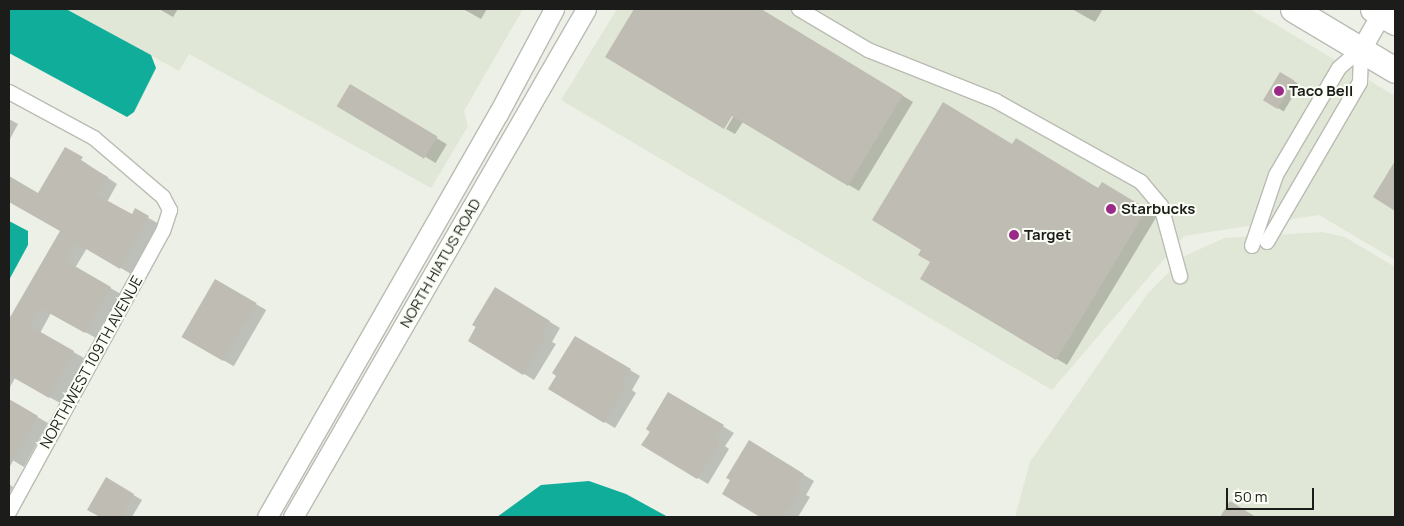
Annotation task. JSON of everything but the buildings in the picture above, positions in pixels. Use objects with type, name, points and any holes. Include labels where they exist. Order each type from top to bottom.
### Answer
[{"type":"highway","points":[[1293,9],[1395,70]]},
{"type":"main road","name":"NORTH HIATUS ROAD","points":[[269,516],[498,114],[554,9]]},
{"type":"main road","name":"NORTH HIATUS ROAD","points":[[293,517],[586,9]]},
{"type":"main road","points":[[1361,49],[1383,13]]},
{"type":"street","points":[[799,9],[868,50],[996,101],[1141,182],[1160,206],[1180,276]]},
{"type":"street","points":[[1267,242],[1360,82],[1361,49]]},
{"type":"street","points":[[1252,246],[1276,175],[1338,68],[1361,49]]},
{"type":"street","name":"NORTHWEST 109TH AVENUE","points":[[9,92],[94,138],[163,197],[170,210],[163,231],[9,512]]},
{"type":"shaded area","points":[[66,9],[523,9],[464,111],[468,126],[431,188],[189,54],[179,71]]},
{"type":"shaded area","points":[[617,9],[1250,9],[1395,96],[1395,260],[1319,215],[1184,236],[1052,390],[561,100]]},
{"type":"shaded area","points":[[1323,232],[1345,237],[1395,267],[1395,517],[1015,517],[1030,462],[1148,293],[1185,256],[1224,238]]},
{"type":"water","points":[[9,9],[66,9],[151,55],[156,68],[134,112],[127,117],[9,53]]},
{"type":"water","points":[[9,221],[28,231],[28,245],[9,280]]},
{"type":"water","points":[[589,481],[626,494],[668,517],[497,517],[541,485]]},
{"type":"place","name":"Taco Bell","points":[[1279,91]]},
{"type":"place","name":"Starbucks","points":[[1111,209]]},
{"type":"place","name":"Target","points":[[1014,235]]}]
